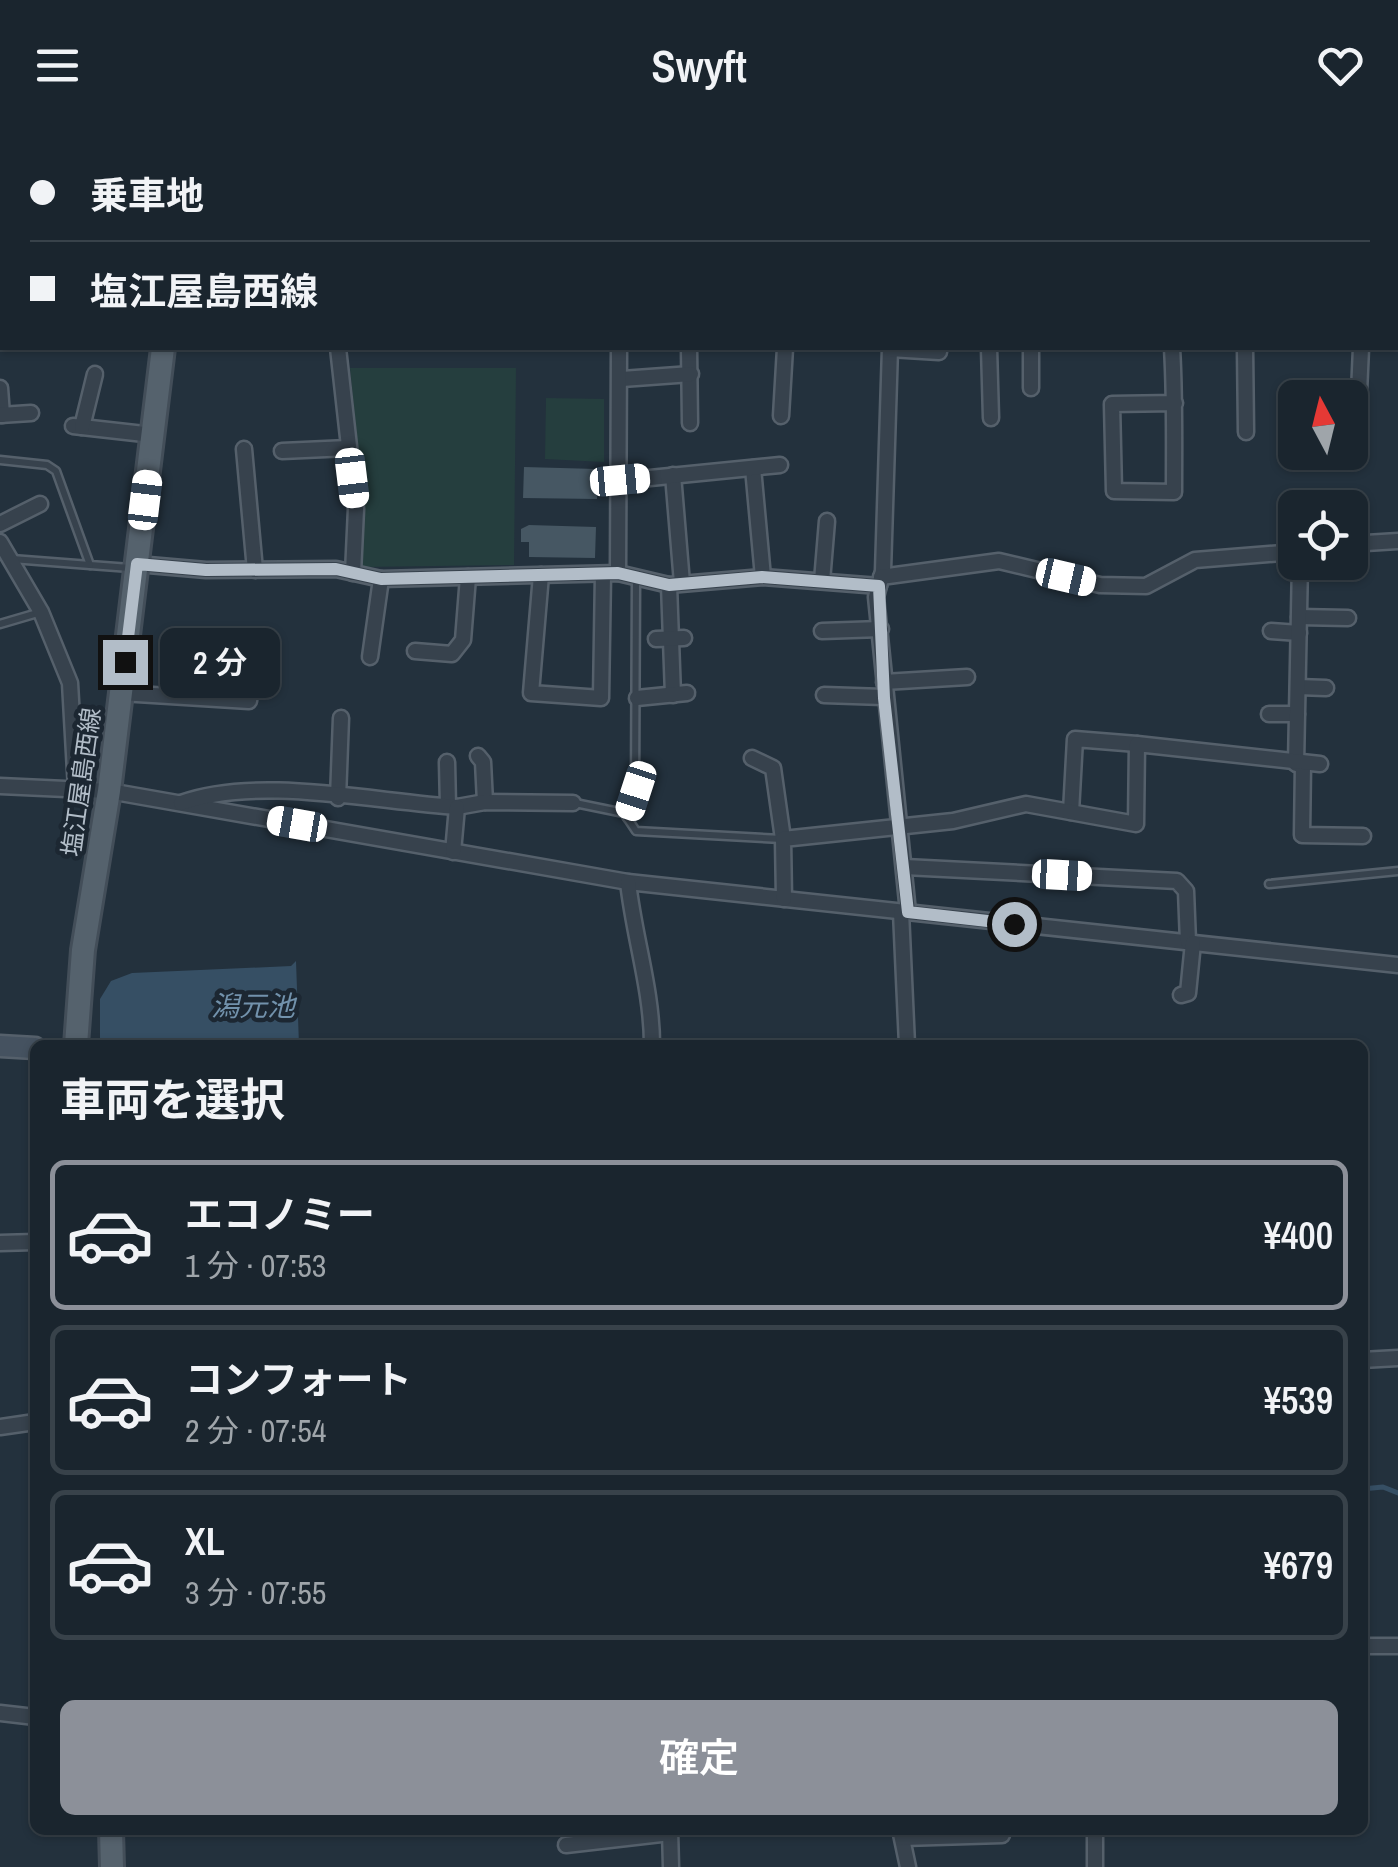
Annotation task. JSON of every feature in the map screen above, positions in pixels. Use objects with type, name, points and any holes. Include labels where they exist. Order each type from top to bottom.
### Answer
[{"type":"main road","name":"塩江屋島西線","points":[[76,1040],[83,950],[109,791],[163,350]]},
{"type":"main road","points":[[111,1835],[112,1867]]},
{"type":"street","points":[[338,350],[356,509],[353,573]]},
{"type":"street","points":[[541,575],[531,694],[601,698],[620,480],[619,350]]},
{"type":"street","points":[[689,350],[690,423]]},
{"type":"street","points":[[782,416],[785,350]]},
{"type":"street","points":[[890,350],[880,582],[884,690],[895,811],[905,867],[907,1040]]},
{"type":"street","points":[[914,350],[939,352]]},
{"type":"street","points":[[989,350],[990,418]]},
{"type":"street","points":[[1031,388],[1032,350]]},
{"type":"street","points":[[1172,350],[1174,402],[1174,492],[1114,491],[1112,404],[1174,402]]},
{"type":"street","points":[[1244,350],[1246,432]]},
{"type":"street","points":[[1358,380],[1361,350]]},
{"type":"street","points":[[95,374],[77,426],[152,435]]},
{"type":"street","points":[[622,379],[690,374]]},
{"type":"street","points":[[0,388],[1,414],[30,413]]},
{"type":"street","points":[[282,451],[348,448]]},
{"type":"street","points":[[244,449],[255,570]]},
{"type":"street","points":[[620,480],[780,465]]},
{"type":"street","points":[[753,468],[762,577]]},
{"type":"street","points":[[638,698],[680,694],[671,638],[675,584],[673,475]]},
{"type":"street","points":[[0,524],[40,504]]},
{"type":"street","points":[[822,581],[827,522]]},
{"type":"street","points":[[1368,543],[1398,541]]},
{"type":"street","points":[[3,550],[41,612],[70,683],[76,789]]},
{"type":"street","points":[[136,566],[353,573],[381,579],[611,574],[675,584],[762,577],[880,582],[999,561],[1100,585],[1146,586],[1194,560],[1278,553]]},
{"type":"street","points":[[415,650],[452,654],[463,640],[468,577]]},
{"type":"street","points":[[370,657],[381,579]]},
{"type":"street","points":[[1300,580],[1297,714],[1302,835],[1363,836]]},
{"type":"street","points":[[1299,616],[1348,618]]},
{"type":"street","points":[[822,632],[882,630]]},
{"type":"street","points":[[1272,632],[1299,633]]},
{"type":"street","points":[[121,693],[249,701],[254,658]]},
{"type":"street","points":[[824,695],[967,676]]},
{"type":"street","points":[[1298,687],[1326,688]]},
{"type":"street","points":[[1269,714],[1297,714]]},
{"type":"street","points":[[338,798],[341,718]]},
{"type":"street","points":[[1071,812],[1074,739],[1183,746],[1320,764]]},
{"type":"street","points":[[783,839],[953,821],[1026,804],[1136,824],[1138,744]]},
{"type":"street","points":[[478,756],[483,762],[485,802]]},
{"type":"street","points":[[752,758],[773,768],[779,834],[783,839],[784,899]]},
{"type":"street","points":[[447,762],[453,852]]},
{"type":"street","points":[[0,786],[109,791],[628,882],[1398,965]]},
{"type":"street","points":[[180,804],[200,796],[281,792],[452,807],[485,802],[573,803]]},
{"type":"street","points":[[905,867],[1177,882],[1186,891],[1191,942],[1188,992],[1181,995]]},
{"type":"street","points":[[628,882],[634,940],[652,1009],[652,1040]]},
{"type":"street","points":[[0,1046],[30,1048]]},
{"type":"street","points":[[0,1243],[30,1242]]},
{"type":"street","points":[[1368,1360],[1398,1358]]},
{"type":"street","points":[[0,1427],[30,1423]]},
{"type":"street","points":[[1368,1646],[1398,1646]]},
{"type":"street","points":[[0,1712],[30,1716]]},
{"type":"street","points":[[566,1844],[644,1835]]},
{"type":"street","points":[[670,1835],[672,1867]]},
{"type":"street","points":[[901,1835],[908,1867]]},
{"type":"street","points":[[1095,1835],[1095,1867]]},
{"type":"lane","points":[[0,460],[47,465],[56,471],[90,564]]},
{"type":"lane","points":[[3,550],[95,568],[136,566]]},
{"type":"lane","points":[[627,818],[636,791],[636,577]]},
{"type":"lane","points":[[0,624],[41,612]]},
{"type":"lane","points":[[573,803],[600,806],[627,818],[636,831],[783,839]]},
{"type":"lane","points":[[1269,884],[1398,871]]},
{"type":"green space","points":[[350,368],[516,368],[514,565],[361,567],[364,509]]},
{"type":"green space","points":[[546,398],[604,399],[604,462],[545,459]]},
{"type":"water","name":"潟元池","points":[[296,961],[299,1040],[100,1040],[100,999],[111,981],[132,973],[291,966]]},
{"type":"building","points":[[524,467],[597,469],[597,499],[523,498]]},
{"type":"building","points":[[529,525],[596,527],[595,558],[529,557],[529,542],[521,542],[521,529]]},
{"type":"waterway","points":[[1368,1488],[1383,1487],[1398,1493]]},
{"type":"route","points":[[125,662],[137,564],[206,570],[336,569],[381,579],[618,573],[669,585],[762,577],[879,586],[876,596],[885,654],[884,698],[895,811],[902,828],[908,912],[1014,924]]}]
